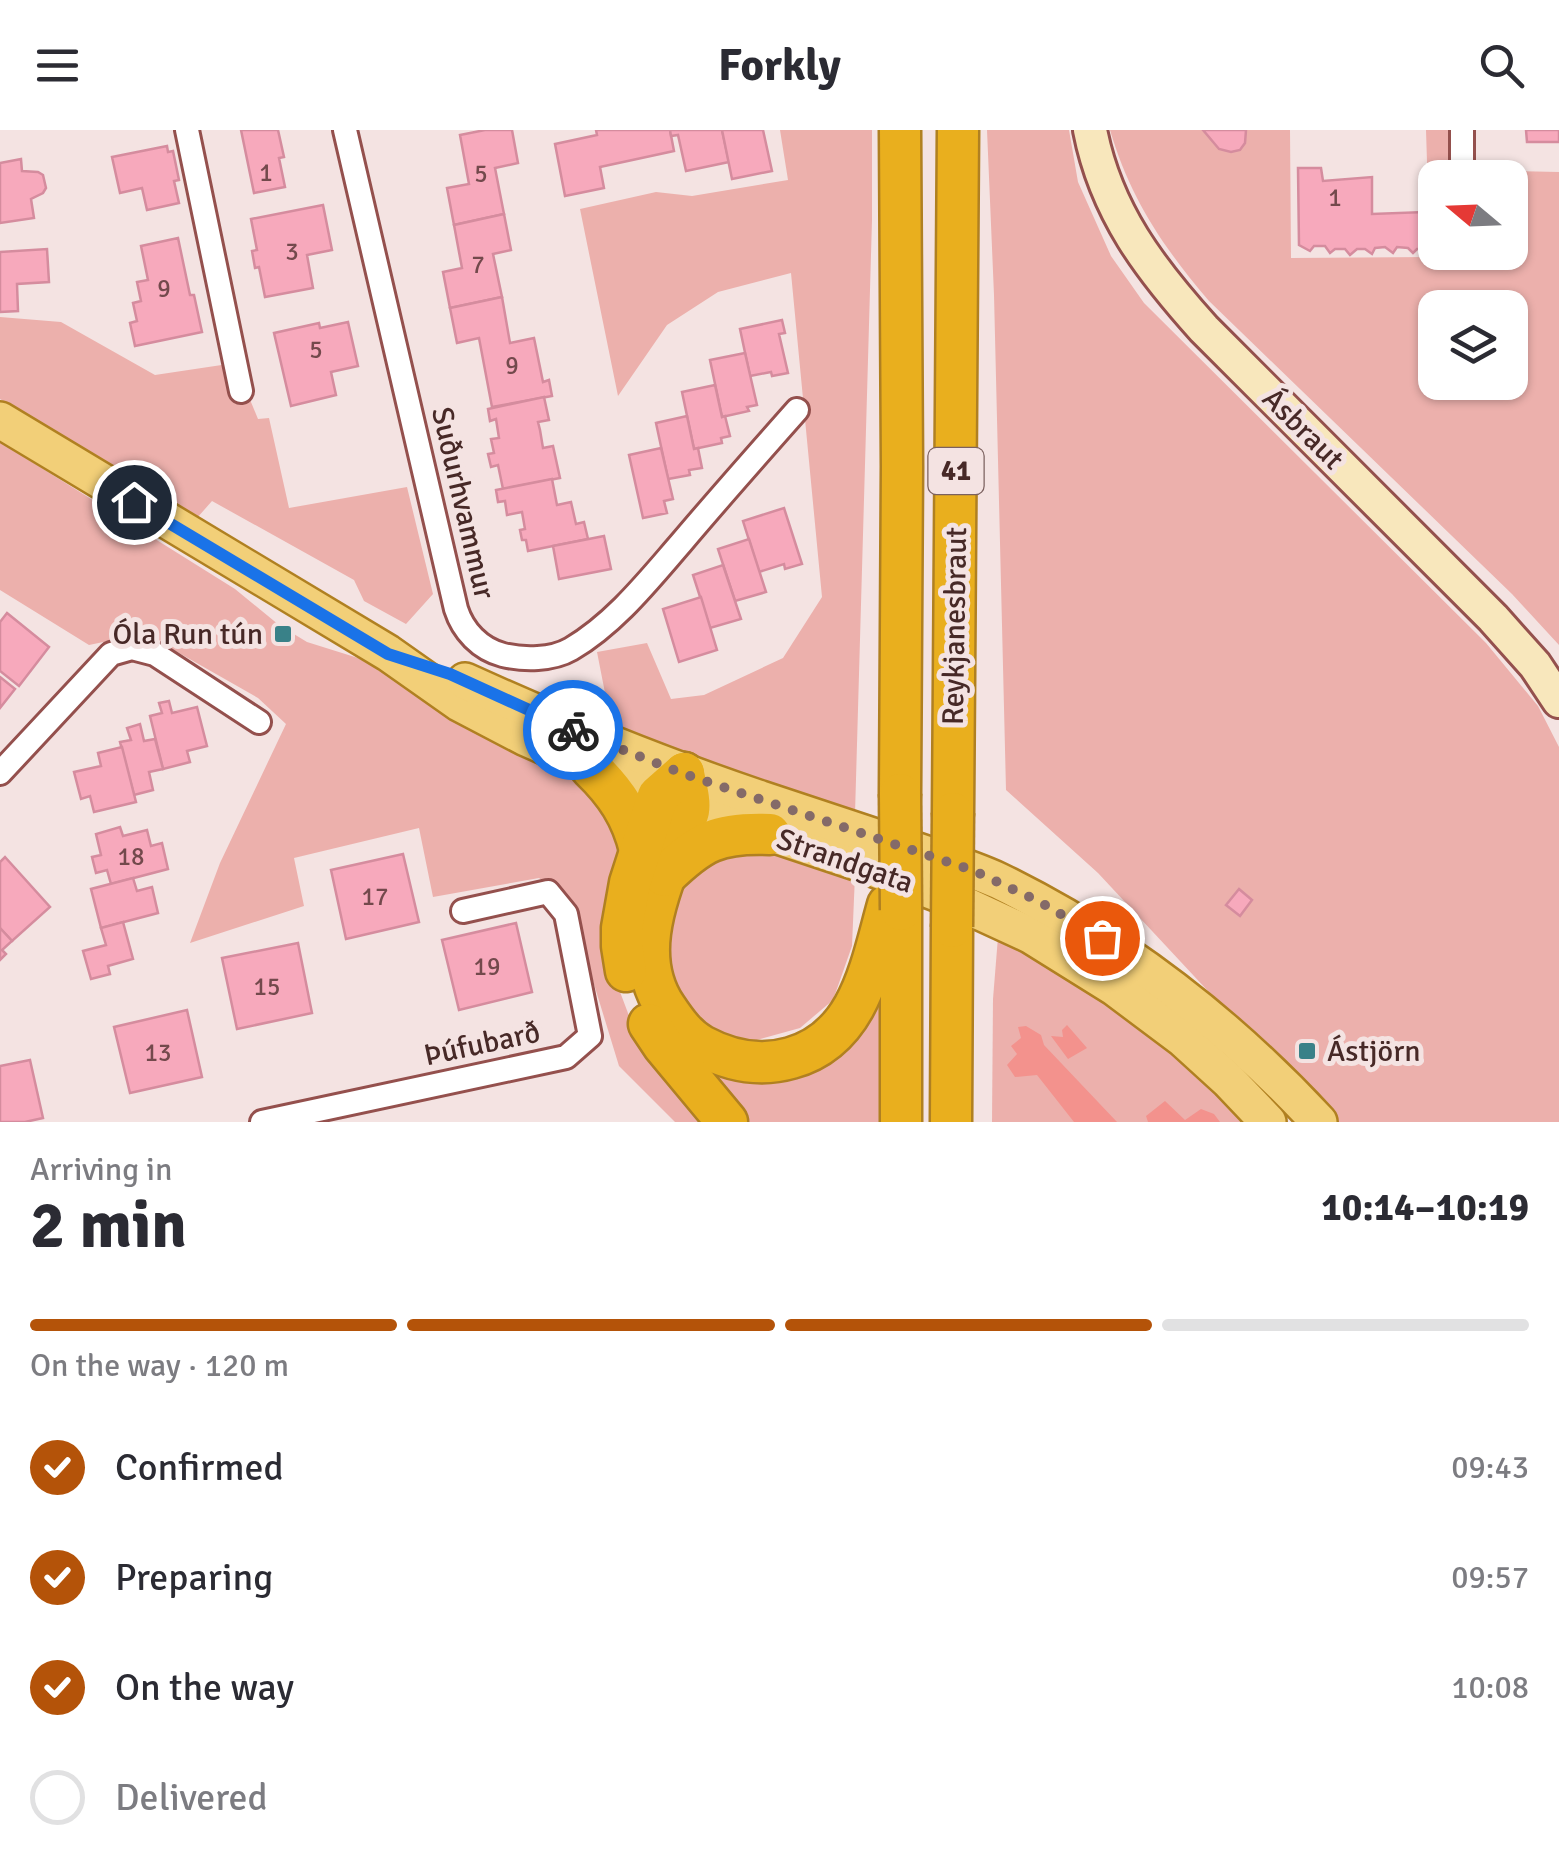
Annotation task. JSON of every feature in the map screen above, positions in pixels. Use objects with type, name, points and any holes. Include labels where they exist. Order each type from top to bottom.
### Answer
[{"type":"highway","name":"Reykjanesbraut","points":[[900,130],[900,856],[894,907],[901,1122]]},
{"type":"highway","name":"Reykjanesbraut","points":[[951,1122],[958,130]]},
{"type":"highway","points":[[591,768],[622,804],[652,864]]},
{"type":"highway","points":[[677,792],[652,864],[650,972],[661,1000],[695,1042],[714,1052],[770,1063],[820,1046],[860,998],[894,907]]},
{"type":"highway","points":[[727,1122],[663,1045],[639,1009],[629,986],[622,928],[628,892],[652,864],[684,858],[708,842],[730,835],[770,834]]},
{"type":"main road","name":"Strandgata","points":[[0,420],[388,654],[459,703],[591,768],[972,870],[1038,901],[1102,938],[1191,1002],[1243,1046],[1319,1122]]},
{"type":"main road","name":"Strandgata","points":[[388,654],[450,674],[560,724],[677,792],[770,834],[952,899],[1030,935],[1115,988],[1183,1039],[1268,1122]]},
{"type":"street","points":[[187,130],[241,391]]},
{"type":"street","name":"Suðurhvammur","points":[[345,130],[456,609],[466,630],[485,647],[509,656],[538,658],[572,649],[626,605],[797,410]]},
{"type":"street","name":"Ásbraut","points":[[1090,130],[1114,207],[1137,248],[1168,288],[1204,330],[1493,618],[1535,665],[1559,702]]},
{"type":"street","points":[[1462,130],[1462,160]]},
{"type":"street","points":[[0,773],[111,654],[132,648],[155,654],[259,722]]},
{"type":"street","name":"Þúfubarð","points":[[262,1122],[566,1056],[590,1036],[566,914],[548,892],[463,910]]},
{"type":"street","points":[[371,1098],[376,1122]]},
{"type":"shaded area","points":[[780,130],[872,130],[855,814],[587,727],[606,698],[597,652],[647,643],[671,699],[704,695],[783,658],[822,597],[791,273],[718,292],[667,325],[618,396],[580,209],[656,192],[692,196],[788,180]]},
{"type":"shaded area","points":[[987,130],[1069,130],[1078,182],[1111,256],[1144,303],[1486,643],[1538,706],[1559,747],[1559,1122],[1330,1122],[1098,873],[1006,790]]},
{"type":"shaded area","points":[[1110,130],[1290,130],[1291,258],[1418,257],[1418,270],[1528,270],[1528,171],[1559,172],[1559,645],[1512,594],[1209,301],[1150,221],[1127,178]]},
{"type":"shaded area","points":[[1426,130],[1454,130],[1453,160],[1427,160]]},
{"type":"shaded area","points":[[0,317],[61,322],[155,375],[235,363],[258,419],[269,418],[289,508],[407,487],[433,594],[406,624],[364,601],[354,580],[212,501],[197,518],[0,399]]},
{"type":"shaded area","points":[[0,442],[235,589],[307,642],[358,658],[496,735],[576,772],[619,835],[605,952],[637,1037],[708,1122],[675,1122],[619,1066],[568,899],[539,878],[433,897],[419,828],[294,858],[304,906],[190,943],[220,863],[286,724],[258,698],[172,649],[143,638],[89,645],[0,590]]},
{"type":"shaded area","points":[[778,850],[855,875],[852,946],[833,1000],[800,1028],[753,1041],[718,1032],[683,1003],[665,961],[672,904],[708,860]]},
{"type":"shaded area","points":[[998,937],[1058,969],[1160,1039],[1246,1122],[992,1122]]},
{"type":"shaded area","points":[[887,977],[884,1122],[740,1122],[689,1059],[749,1074]]},
{"type":"shaded area","points":[[1067,1025],[1087,1048],[1068,1059],[1051,1036],[1063,1037],[1062,1030]]},
{"type":"shaded area","points":[[1026,1026],[1041,1035],[1044,1045],[1117,1122],[1074,1122],[1037,1075],[1015,1077],[1007,1065],[1017,1054],[1011,1046],[1021,1038],[1018,1027]]},
{"type":"shaded area","points":[[1165,1101],[1185,1120],[1201,1109],[1214,1114],[1220,1122],[1148,1122],[1146,1116]]},
{"type":"building","points":[[241,130],[278,130],[285,187],[254,193]]},
{"type":"building","points":[[512,130],[518,163],[495,168],[504,214],[454,225],[447,188],[469,184],[460,135]]},
{"type":"building","points":[[596,130],[670,130],[674,151],[600,167],[604,188],[565,196],[555,144],[597,135]]},
{"type":"building","points":[[670,130],[722,130],[729,162],[686,171],[678,135],[671,136]]},
{"type":"building","points":[[722,130],[763,130],[772,171],[732,179]]},
{"type":"building","points":[[1203,130],[1246,130],[1245,143],[1240,150],[1219,149]]},
{"type":"building","points":[[1526,130],[1559,130],[1559,142],[1527,142]]},
{"type":"building","points":[[167,146],[168,152],[173,151],[179,203],[147,210],[142,188],[120,193],[112,157]]},
{"type":"building","points":[[21,159],[22,171],[43,175],[46,188],[31,199],[34,218],[0,223],[0,163]]},
{"type":"building","points":[[1298,168],[1321,168],[1323,181],[1372,177],[1372,214],[1418,212],[1418,249],[1413,253],[1397,247],[1393,253],[1385,247],[1375,248],[1372,254],[1357,249],[1350,255],[1345,249],[1330,253],[1325,246],[1314,246],[1310,251],[1299,245]]},
{"type":"building","points":[[323,205],[332,250],[307,255],[313,288],[265,297],[259,267],[255,268],[252,251],[257,250],[251,219]]},
{"type":"building","points":[[504,214],[511,250],[493,254],[502,297],[450,308],[443,272],[462,268],[454,225]]},
{"type":"building","points":[[178,238],[202,332],[135,346],[130,323],[137,321],[133,303],[141,301],[137,282],[148,280],[141,246]]},
{"type":"building","points":[[47,249],[49,282],[17,284],[18,311],[0,312],[0,252]]},
{"type":"building","points":[[502,297],[510,343],[534,338],[543,382],[549,380],[552,396],[492,407],[479,338],[457,343],[450,308]]},
{"type":"building","points":[[782,320],[785,333],[779,334],[788,373],[750,376],[740,329]]},
{"type":"building","points":[[348,322],[358,366],[331,372],[336,395],[291,406],[274,333],[319,323],[320,328]]},
{"type":"building","points":[[745,353],[757,405],[747,407],[749,411],[722,417],[710,360]]},
{"type":"building","points":[[715,385],[730,436],[721,438],[722,443],[694,449],[682,392]]},
{"type":"building","points":[[544,397],[549,420],[538,422],[543,448],[553,446],[560,478],[503,489],[498,465],[491,467],[488,454],[494,453],[491,439],[499,438],[496,419],[490,421],[488,409]]},
{"type":"building","points":[[687,416],[702,468],[668,479],[656,423]]},
{"type":"building","points":[[661,448],[673,499],[664,501],[667,513],[643,518],[629,455]]},
{"type":"building","points":[[552,479],[557,505],[571,502],[576,524],[584,522],[588,539],[528,551],[520,530],[525,529],[522,512],[507,515],[505,501],[498,502],[496,490]]},
{"type":"building","points":[[784,508],[802,564],[785,569],[784,564],[759,572],[743,521]]},
{"type":"building","points":[[604,536],[611,569],[559,579],[553,546]]},
{"type":"building","points":[[749,539],[766,592],[735,601],[718,549]]},
{"type":"building","points":[[723,565],[741,619],[710,628],[693,575]]},
{"type":"building","points":[[701,597],[717,650],[679,662],[663,609]]},
{"type":"building","points":[[7,613],[49,647],[19,686],[0,671],[0,622]]},
{"type":"building","points":[[0,677],[15,689],[0,708]]},
{"type":"building","points":[[169,701],[172,713],[197,707],[207,746],[187,751],[190,762],[163,769],[150,716],[162,713],[159,703]]},
{"type":"building","points":[[140,724],[144,741],[155,739],[163,769],[149,772],[153,790],[134,795],[120,742],[131,740],[127,728]]},
{"type":"building","points":[[122,747],[136,802],[94,812],[90,796],[81,799],[74,772],[101,766],[98,753]]},
{"type":"building","points":[[120,827],[123,836],[147,830],[151,846],[162,843],[168,869],[111,884],[107,870],[96,873],[92,857],[101,855],[96,834]]},
{"type":"building","points":[[403,854],[419,922],[346,939],[331,870]]},
{"type":"building","points":[[5,857],[50,907],[12,941],[0,928],[0,862]]},
{"type":"building","points":[[133,878],[137,891],[152,887],[158,913],[101,928],[91,889]]},
{"type":"building","points":[[1239,889],[1252,900],[1240,916],[1226,905]]},
{"type":"building","points":[[123,922],[133,959],[108,966],[110,974],[91,979],[83,951],[106,945],[101,928]]},
{"type":"building","points":[[516,923],[532,992],[459,1010],[442,940]]},
{"type":"building","points":[[0,928],[12,941],[2,950],[6,954],[0,960]]},
{"type":"building","points":[[298,943],[312,1013],[237,1029],[222,958]]},
{"type":"building","points":[[187,1010],[202,1077],[130,1093],[114,1027]]},
{"type":"building","points":[[30,1060],[43,1118],[0,1122],[0,1066]]},
{"type":"way so far","points":[[573,730],[684,774],[972,870],[1038,901],[1102,938]]},
{"type":"place","name":"Óla Run tún","points":[[283,634]]},
{"type":"place","name":"Ástjörn","points":[[1307,1051]]},
{"type":"route","points":[[134,502],[388,654],[450,674],[573,730]]}]
